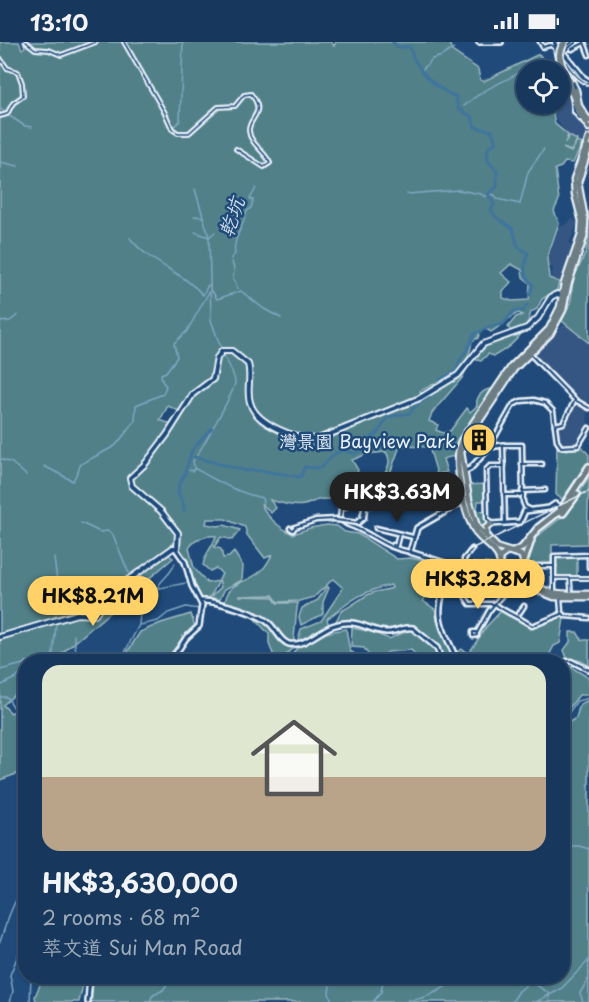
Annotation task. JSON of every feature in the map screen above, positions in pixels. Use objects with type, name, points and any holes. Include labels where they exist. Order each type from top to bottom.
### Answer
[{"type":"highway","points":[[570,42],[559,57],[574,94]]},
{"type":"highway","points":[[510,552],[522,548],[535,531],[556,515],[589,469]]},
{"type":"highway","points":[[524,562],[533,537],[567,509],[589,469]]},
{"type":"main road","points":[[555,44],[562,52],[574,94]]},
{"type":"main road","points":[[555,44],[557,58],[589,128]]},
{"type":"main road","points":[[557,58],[562,52]]},
{"type":"main road","points":[[589,138],[574,176],[574,190],[585,222],[584,237],[564,296],[563,310],[553,330],[528,352],[514,369],[465,443],[461,457],[461,471],[475,531],[499,559],[501,567],[515,572],[539,591],[561,596],[589,596]]},
{"type":"main road","points":[[581,210],[578,177],[589,148]]},
{"type":"main road","points":[[0,637],[77,614],[94,616],[111,592],[175,547],[179,536],[177,531],[153,503],[133,487],[130,479],[167,435],[193,394],[213,379],[220,352],[232,351],[248,364],[250,403],[259,419],[273,427],[309,439],[318,439],[412,402],[450,381],[459,374],[468,359],[483,344],[527,328],[537,320],[551,297],[564,296]]},
{"type":"main road","points":[[467,500],[476,524],[486,537],[498,548],[520,554],[530,580],[542,589],[561,596]]},
{"type":"main road","points":[[486,537],[485,530],[491,524]]},
{"type":"main road","points":[[499,559],[510,552]]},
{"type":"main road","points":[[515,572],[524,562]]},
{"type":"street","points":[[26,42],[34,48],[49,50],[61,56],[96,42]]},
{"type":"street","points":[[124,42],[165,113],[171,129],[176,133],[190,133],[216,108],[235,106],[244,95],[251,94],[256,101],[257,111],[249,126],[250,136],[270,164],[264,167],[236,149]]},
{"type":"street","points":[[479,42],[501,42]]},
{"type":"street","points":[[540,42],[543,47],[555,44]]},
{"type":"street","points":[[570,42],[562,52],[582,80],[589,82]]},
{"type":"street","points":[[572,49],[584,43],[589,52]]},
{"type":"street","points":[[0,58],[8,68],[18,72],[23,96],[14,103],[8,113],[0,116]]},
{"type":"street","points":[[581,210],[588,207]]},
{"type":"street","points":[[528,352],[575,400],[589,408]]},
{"type":"street","points":[[461,471],[471,468],[490,447],[510,408],[519,401],[536,400],[547,404],[554,413],[557,443],[564,448],[578,446],[589,428]]},
{"type":"street","points":[[555,425],[563,422],[575,400]]},
{"type":"street","points":[[503,445],[505,523]]},
{"type":"street","points":[[490,447],[522,445],[524,505],[531,510]]},
{"type":"street","points":[[522,464],[542,464]]},
{"type":"street","points":[[504,466],[490,466],[486,470],[487,519],[491,524],[522,520],[524,512],[549,508],[556,504],[560,508],[556,515]]},
{"type":"street","points":[[504,495],[545,490]]},
{"type":"street","points":[[410,552],[413,537],[420,525],[467,500]]},
{"type":"street","points":[[398,501],[385,504],[350,505],[340,512],[343,522],[381,543],[451,565],[476,566],[491,570]]},
{"type":"street","points":[[296,527],[316,520],[334,519],[358,522],[362,518],[365,504]]},
{"type":"street","points":[[376,528],[413,537]]},
{"type":"street","points":[[395,545],[399,534]]},
{"type":"street","points":[[175,547],[185,562],[192,586],[201,601],[199,626],[186,638],[175,654]]},
{"type":"street","points":[[464,566],[464,559],[472,549]]},
{"type":"street","points":[[554,593],[554,557],[589,556],[589,567]]},
{"type":"street","points":[[491,570],[499,559]]},
{"type":"street","points":[[451,565],[454,569],[507,571]]},
{"type":"street","points":[[451,565],[438,606],[439,619],[454,654]]},
{"type":"street","points":[[476,566],[476,571]]},
{"type":"street","points":[[533,566],[554,566]]},
{"type":"street","points":[[554,578],[589,578]]},
{"type":"street","points":[[570,578],[571,592]]},
{"type":"street","points":[[444,587],[496,586],[502,590],[502,595],[477,633]]},
{"type":"street","points":[[465,587],[466,598],[470,604],[495,604],[509,615],[518,615],[534,626],[562,614],[570,618],[589,618]]},
{"type":"street","points":[[561,596],[562,614]]},
{"type":"street","points":[[201,601],[222,602],[266,621],[283,641],[291,644],[299,643],[330,627],[363,624],[387,632],[413,628],[438,649],[440,654]]},
{"type":"street","points":[[518,615],[524,606]]},
{"type":"street","points":[[570,661],[589,670]]},
{"type":"street","points":[[88,1002],[89,984]]},
{"type":"shaded area","points":[[570,98],[573,114],[584,124],[587,132],[578,157],[562,147],[564,131],[554,114],[570,114]]},
{"type":"shaded area","points":[[572,219],[578,222],[569,244],[572,245],[561,282],[551,278],[553,269],[547,264],[559,227]]},
{"type":"shaded area","points":[[565,322],[589,344],[587,348],[589,348],[589,405],[575,398],[534,357],[534,352],[551,339]]},
{"type":"shaded area","points":[[575,404],[583,407],[587,412],[588,424],[575,445],[560,445],[558,430],[566,424]]},
{"type":"green space","points":[[0,42],[19,42],[22,49],[25,47],[23,42],[331,42],[334,46],[336,42],[449,42],[452,51],[478,69],[480,80],[484,81],[516,65],[516,114],[553,114],[555,124],[568,135],[565,143],[569,136],[577,140],[571,151],[563,148],[571,152],[577,142],[582,144],[573,163],[565,162],[561,167],[555,169],[559,200],[554,211],[559,223],[547,258],[549,278],[559,282],[557,290],[542,299],[537,309],[531,312],[518,338],[494,356],[488,354],[481,361],[473,359],[491,342],[514,335],[508,327],[516,317],[522,315],[519,313],[491,332],[486,329],[480,331],[478,338],[472,341],[468,356],[461,368],[438,386],[438,382],[420,391],[423,396],[313,438],[269,424],[254,411],[251,401],[250,365],[243,356],[231,349],[220,350],[215,358],[212,377],[191,394],[179,411],[168,406],[160,420],[171,424],[143,463],[129,477],[130,484],[135,491],[169,522],[175,531],[177,540],[117,584],[98,609],[91,612],[67,613],[0,635]],"holes":[[[511,264],[522,270],[523,277],[530,283],[529,300],[512,301],[503,298],[503,291],[511,282],[501,273]]]},
{"type":"green space","points":[[539,54],[543,60],[527,60]]},
{"type":"green space","points":[[589,211],[589,343],[562,321],[571,301],[573,280],[586,252]]},
{"type":"green space","points":[[230,352],[247,366],[248,401],[251,412],[259,422],[288,434],[318,441],[420,401],[458,378],[471,361],[462,378],[432,413],[429,421],[438,425],[436,430],[443,433],[450,431],[467,408],[470,412],[477,406],[477,399],[481,394],[493,389],[461,437],[454,456],[443,459],[447,472],[437,474],[429,447],[400,446],[385,487],[381,481],[389,463],[386,452],[367,454],[352,460],[358,470],[357,474],[367,489],[354,498],[316,500],[306,505],[270,500],[276,508],[271,513],[261,503],[266,513],[274,521],[293,534],[310,528],[337,526],[345,532],[358,534],[397,559],[411,558],[440,565],[430,595],[428,594],[423,601],[436,610],[436,617],[450,654],[441,654],[437,645],[417,629],[409,626],[383,630],[363,622],[341,623],[336,621],[341,611],[369,594],[392,588],[391,585],[372,590],[357,598],[327,619],[329,626],[297,642],[301,629],[321,621],[343,588],[333,579],[314,597],[299,601],[278,602],[273,595],[239,596],[273,597],[277,603],[298,603],[293,643],[284,639],[269,620],[225,602],[234,586],[261,571],[272,555],[265,558],[247,535],[245,527],[225,519],[207,519],[206,524],[224,525],[240,530],[232,540],[221,537],[214,547],[221,549],[223,558],[229,557],[234,552],[243,566],[242,580],[225,589],[219,600],[213,598],[212,596],[221,587],[219,579],[222,574],[216,568],[210,571],[203,565],[216,536],[201,538],[189,548],[194,568],[207,583],[219,581],[210,597],[202,599],[187,562],[177,545],[179,537],[177,529],[164,512],[133,486],[132,478],[142,469],[193,396],[214,380],[221,353]]},
{"type":"green space","points":[[581,445],[589,455],[589,462],[562,499],[556,495],[557,446],[566,450]]},
{"type":"green space","points":[[589,476],[587,544],[552,545],[552,564],[527,564],[529,547],[541,533],[569,510]]},
{"type":"green space","points":[[484,484],[485,501],[478,501],[477,511],[485,512],[486,524],[482,530],[476,518],[469,485]]},
{"type":"green space","points":[[169,555],[173,558],[61,654],[18,654],[18,691],[3,705],[11,713],[18,708],[18,774],[0,780],[0,639],[19,631],[77,616],[98,615],[115,591]]},
{"type":"green space","points":[[556,557],[577,557],[577,576],[556,576]]},
{"type":"green space","points":[[327,586],[329,588],[323,602],[323,614],[301,625],[299,617],[302,608],[318,600]]},
{"type":"green space","points":[[501,611],[509,616],[517,617],[534,628],[560,616],[564,618],[560,643],[554,646],[550,654],[456,654],[461,649],[469,653],[486,627]]},
{"type":"green space","points":[[191,614],[195,627],[170,654],[126,654],[140,632]]},
{"type":"green space","points":[[253,617],[267,623],[283,643],[293,647],[287,654],[273,654],[269,644],[269,634]]},
{"type":"green space","points":[[352,628],[372,632],[389,639],[412,629],[436,654],[415,654],[411,650],[367,654],[364,648],[351,647]]},
{"type":"green space","points":[[346,629],[350,651],[355,654],[292,654],[304,642],[329,632]]},
{"type":"green space","points":[[570,632],[577,632],[582,640],[589,640],[589,666],[570,659],[570,654],[566,654],[564,650],[570,642]]},
{"type":"green space","points":[[570,666],[589,678],[589,695],[579,695],[570,707]]},
{"type":"green space","points":[[589,700],[589,1002],[89,1002],[92,984],[570,984],[570,722],[576,718],[580,704]]},
{"type":"green space","points":[[40,984],[83,984],[79,1002],[36,1002],[35,996]]},
{"type":"waterway","points":[[172,128],[180,121],[183,42]]},
{"type":"waterway","points":[[393,42],[397,47],[410,47],[421,70],[441,89],[456,97],[458,108],[472,117],[475,127],[492,131],[496,142],[489,147],[487,157],[489,163],[497,170],[497,187],[488,194],[494,204],[491,210],[496,217],[513,229],[518,247],[528,253],[524,270],[533,285],[530,295]]},
{"type":"waterway","points":[[422,70],[432,59],[454,48]]},
{"type":"waterway","points":[[464,106],[481,93],[516,75]]},
{"type":"waterway","points":[[0,108],[6,113]]},
{"type":"waterway","points":[[8,115],[25,126],[32,127]]},
{"type":"waterway","points":[[407,194],[459,190],[481,194],[485,197],[488,194],[495,195],[497,199],[520,204],[528,172],[544,149]]},
{"type":"waterway","points":[[0,162],[18,166]]},
{"type":"waterway","name":"乾坑","points":[[237,289],[233,280],[234,269],[231,258],[235,254],[237,238],[247,211],[251,208],[253,200],[250,199],[256,188]]},
{"type":"waterway","points":[[195,189],[209,237],[211,320],[221,348]]},
{"type":"waterway","points":[[194,216],[202,217]]},
{"type":"waterway","points":[[195,232],[209,237],[215,232]]},
{"type":"waterway","points":[[130,238],[147,255],[186,280],[203,295],[208,285],[210,286]]},
{"type":"waterway","points":[[44,466],[73,481],[81,464],[115,446],[135,421],[136,405],[163,394],[166,386],[161,374],[166,372],[177,357],[174,343],[187,331],[209,292],[212,291],[217,299],[241,291],[264,309],[281,318]]},
{"type":"waterway","points":[[438,386],[441,379],[456,371],[474,334],[503,324],[514,311],[523,311],[527,305]]},
{"type":"waterway","points":[[0,322],[10,321],[18,315]]},
{"type":"waterway","points":[[194,468],[193,461],[224,408],[235,383],[223,354]]},
{"type":"waterway","points":[[194,457],[246,471],[263,471],[299,477],[304,467],[320,468],[336,453],[344,450],[354,454],[367,448],[365,441],[377,434],[388,417],[410,413],[415,406],[437,392],[438,388]]},
{"type":"waterway","points":[[184,511],[178,493],[179,484],[184,476],[192,450],[212,428]]},
{"type":"waterway","points":[[0,459],[12,463],[26,475]]},
{"type":"waterway","points":[[189,470],[193,471],[194,468],[219,482],[262,498],[263,502]]},
{"type":"waterway","points":[[81,523],[100,532],[108,531],[113,535],[130,576]]},
{"type":"waterway","points":[[54,558],[58,588],[56,615]]},
{"type":"waterway","points":[[122,654],[125,652],[139,625],[140,612],[154,599],[157,587],[175,563]]},
{"type":"waterway","points":[[155,589],[186,583]]},
{"type":"waterway","points":[[140,625],[158,621],[168,613],[186,607],[199,609]]},
{"type":"waterway","points":[[53,654],[56,626]]},
{"type":"waterway","points":[[74,635],[76,654]]},
{"type":"waterway","points":[[0,670],[18,665]]},
{"type":"waterway","points":[[0,686],[18,676]]},
{"type":"waterway","points":[[0,697],[7,697],[14,708],[18,706]]},
{"type":"waterway","points":[[570,711],[577,701],[589,698]]},
{"type":"waterway","points":[[570,846],[589,849]]},
{"type":"waterway","points":[[0,942],[18,895]]},
{"type":"waterway","points":[[10,1002],[13,991],[10,975],[18,955]]},
{"type":"waterway","points":[[570,980],[589,960]]},
{"type":"waterway","points":[[583,1002],[580,993],[589,978]]},
{"type":"waterway","points":[[30,1002],[31,984]]},
{"type":"waterway","points":[[150,1002],[152,996],[163,990],[167,984]]},
{"type":"waterway","points":[[330,984],[329,993],[332,1002]]},
{"type":"waterway","points":[[373,1002],[381,992],[382,984]]},
{"type":"waterway","points":[[407,1000],[419,999],[449,984]]},
{"type":"waterway","points":[[512,1002],[519,991],[527,984]]},
{"type":"waterway","points":[[536,984],[549,993],[549,1002]]},
{"type":"waterway","points":[[536,1002],[566,984]]},
{"type":"tram line","points":[[557,42],[574,71],[589,83]]},
{"type":"railway","points":[[467,551],[589,491]]},
{"type":"place","name":"灣景園 Bayview Park","points":[[479,440]]}]
